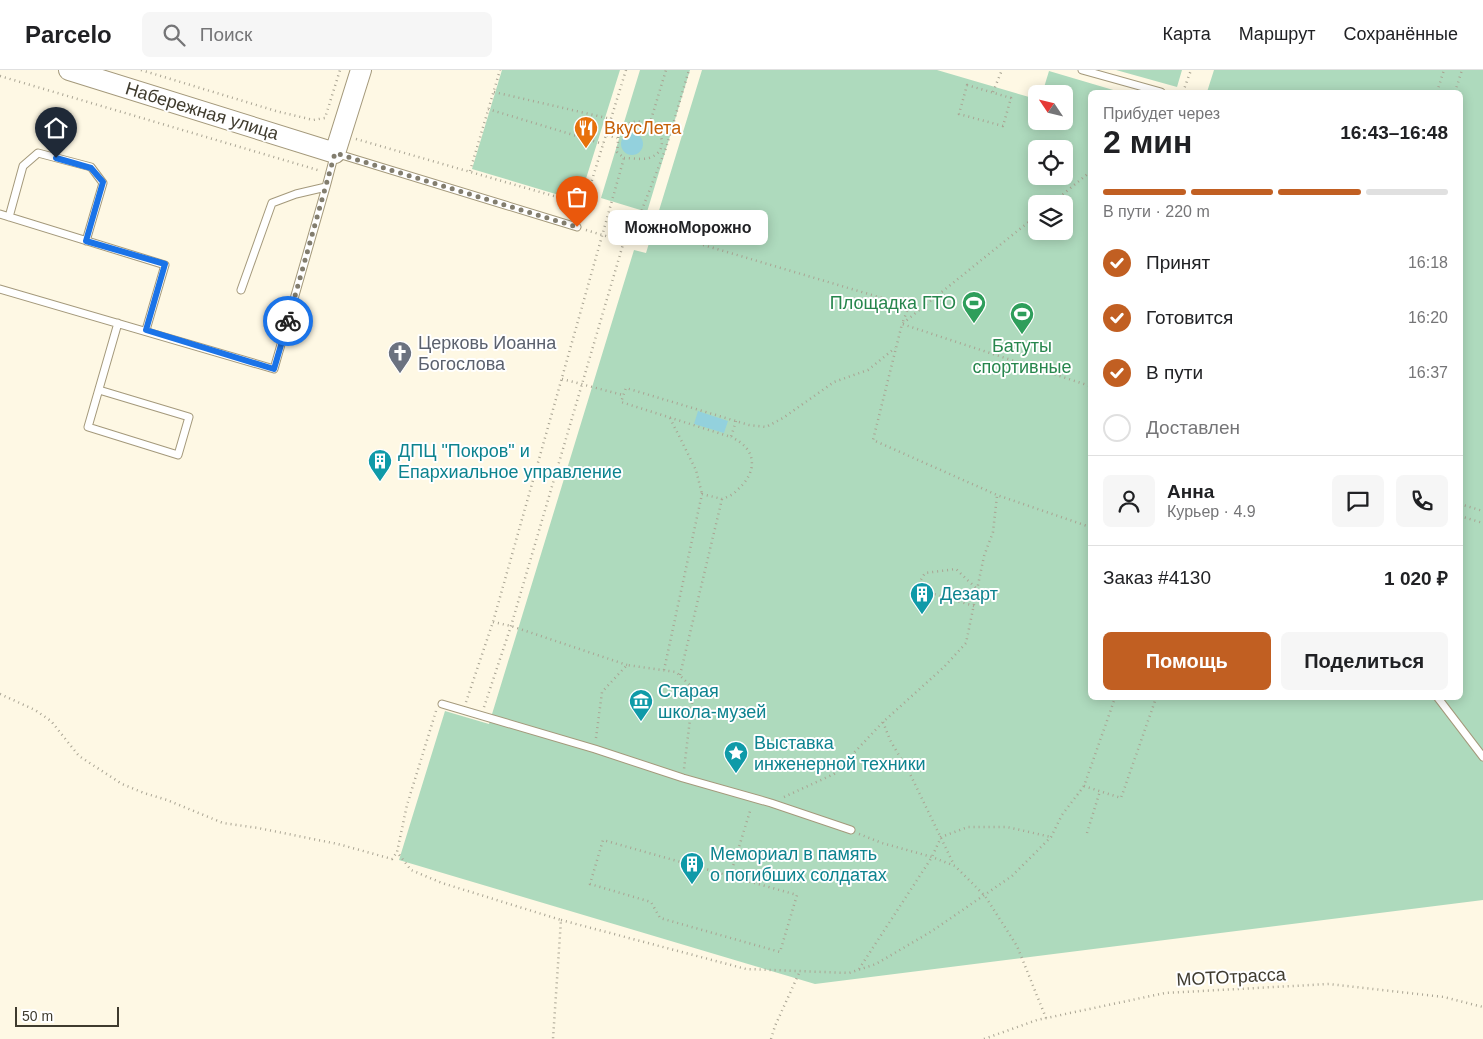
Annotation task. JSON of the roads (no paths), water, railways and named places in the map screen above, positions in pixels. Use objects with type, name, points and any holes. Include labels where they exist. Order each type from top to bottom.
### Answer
[{"type":"street","name":"Набережная улица","points":[[69,70],[338,144]]},
{"type":"street","points":[[338,144],[361,70]]},
{"type":"lane","points":[[1082,70],[1155,90]]},
{"type":"lane","points":[[0,289],[146,330],[274,369],[338,144],[577,227]]},
{"type":"lane","points":[[9,217],[23,166],[38,153],[91,168],[103,182],[86,241]]},
{"type":"lane","points":[[241,290],[272,203],[326,186]]},
{"type":"lane","points":[[0,214],[165,264],[146,330]]},
{"type":"lane","points":[[99,390],[189,417],[178,455],[88,427],[118,323]]},
{"type":"lane","points":[[1440,700],[1483,757]]},
{"type":"lane","points":[[442,704],[595,748],[682,778],[771,803],[851,830]]},
{"type":"water","points":[[628,133],[636,133],[643,140],[643,148],[636,155],[628,155],[621,148],[621,140]]},
{"type":"water","points":[[698,411],[728,421],[724,433],[694,424]]},
{"type":"place","name":"ВкусЛета","points":[[586,149]]},
{"type":"place","name":"МожноМорожно","points":[[577,227]]},
{"type":"place","name":"Площадка ГТО","points":[[974,324]]},
{"type":"place","name":"Батуты спортивные","points":[[1022,335]]},
{"type":"place","name":"Церковь Иоанна Богослова","points":[[400,374]]},
{"type":"place","name":"ДПЦ \"Покров\" и Епархиальное управление","points":[[380,482]]},
{"type":"place","name":"Дезарт","points":[[922,615]]},
{"type":"place","name":"Старая школа-музей","points":[[641,722]]},
{"type":"place","name":"Выставка инженерной техники","points":[[736,774]]},
{"type":"place","name":"Мемориал в память о погибших солдатах","points":[[692,885]]}]
